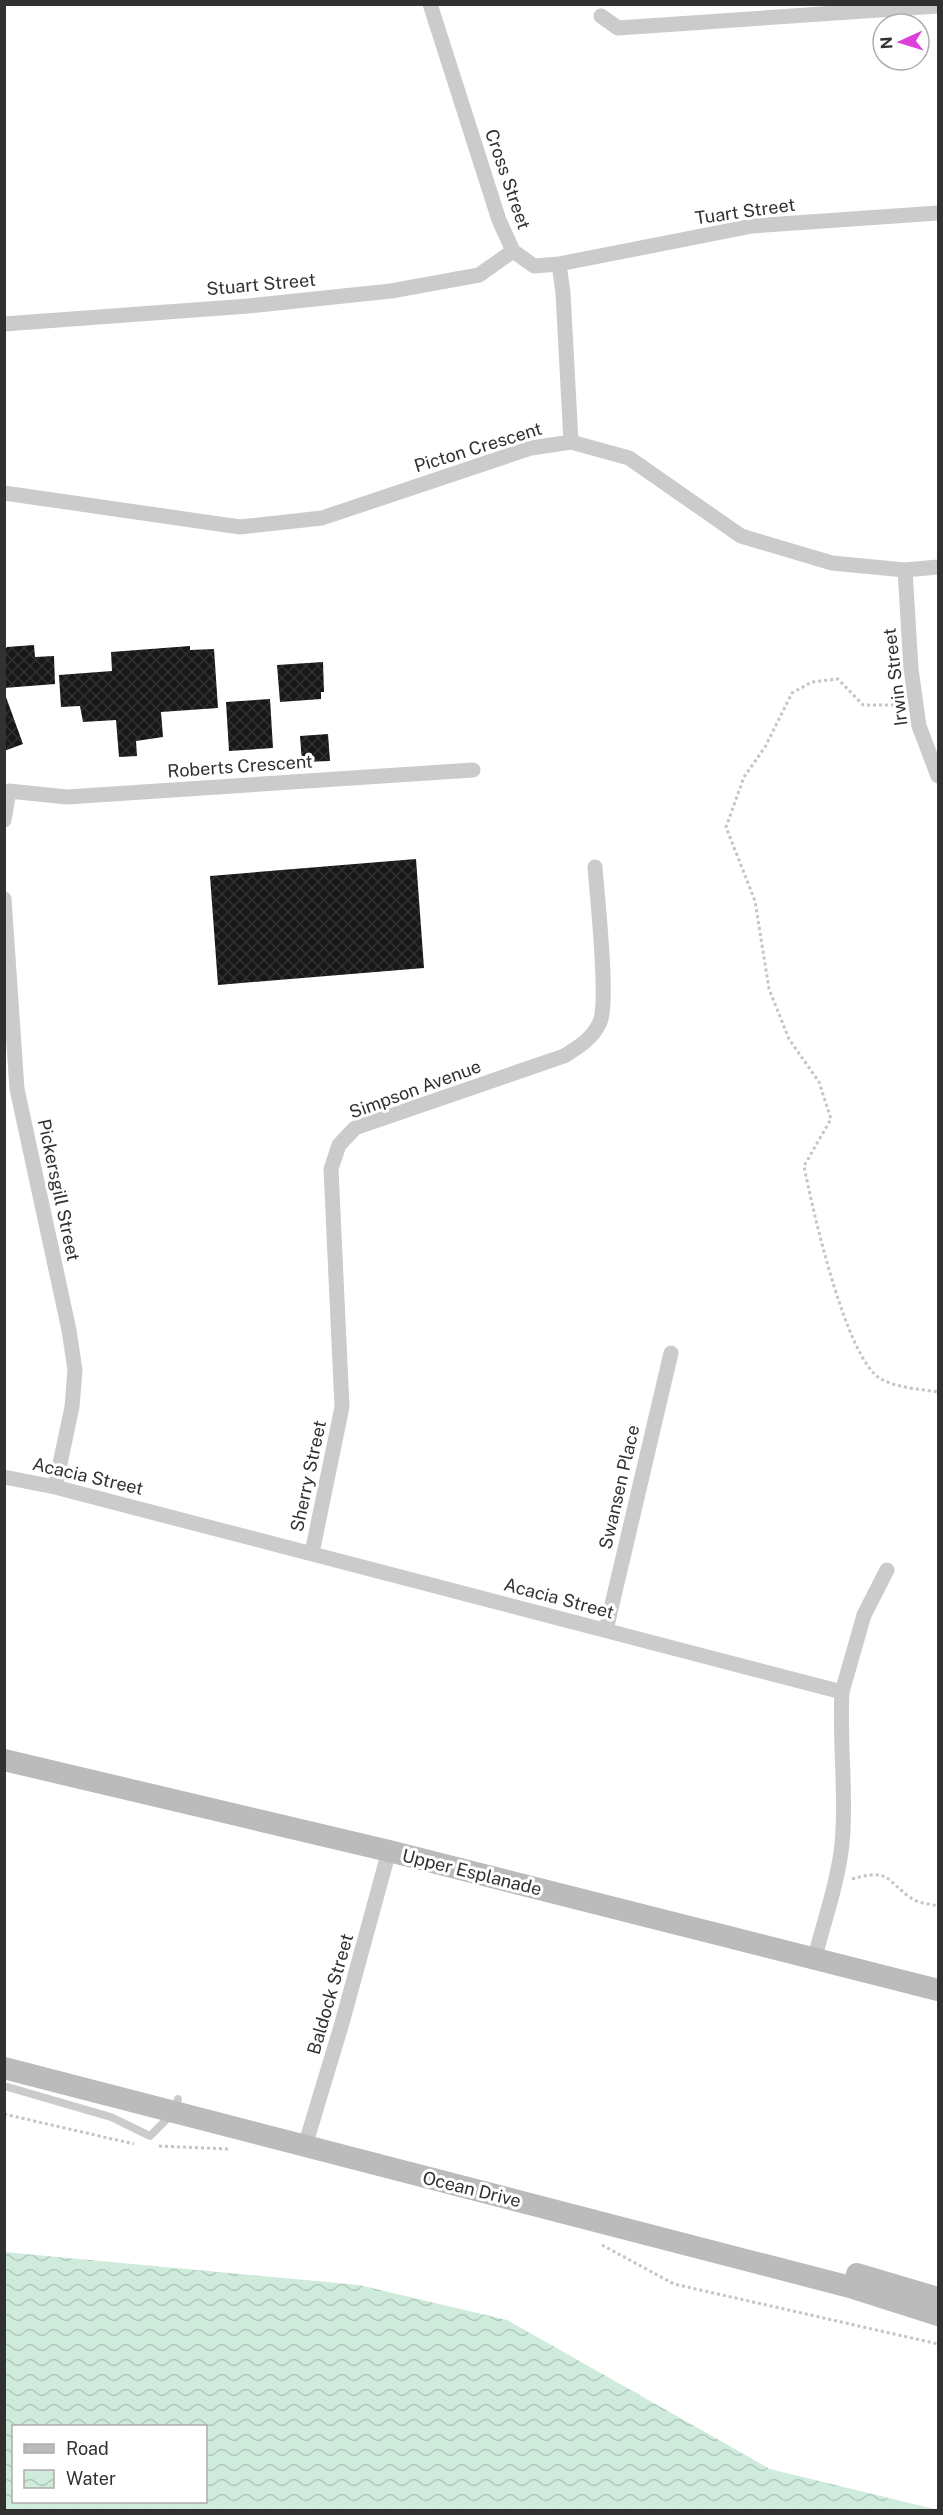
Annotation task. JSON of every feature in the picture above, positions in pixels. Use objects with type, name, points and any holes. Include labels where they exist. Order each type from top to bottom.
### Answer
[{"type":"main road","name":"Upper Esplanade","points":[[4,1760],[389,1851],[939,1990]]},
{"type":"main road","name":"Ocean Drive","points":[[4,2054],[176,2105],[880,2280],[939,2298]]},
{"type":"main road","name":"Ocean Drive","points":[[4,2068],[176,2105]]},
{"type":"main road","name":"Ocean Drive","points":[[308,2139],[850,2287],[939,2315]]},
{"type":"street","name":"Cross Street","points":[[430,4],[499,220],[513,251],[534,266],[559,264]]},
{"type":"street","points":[[601,16],[618,28],[939,6]]},
{"type":"street","name":"Tuart Street","points":[[559,264],[752,226],[939,213]]},
{"type":"street","name":"Stuart Street","points":[[4,324],[248,306],[391,291],[479,274],[513,251]]},
{"type":"street","points":[[559,264],[563,293],[571,442]]},
{"type":"street","name":"Picton Crescent","points":[[4,493],[240,526],[322,518],[531,448],[571,442],[629,458],[741,536],[832,563],[905,570],[939,567]]},
{"type":"street","name":"Irwin Street","points":[[905,570],[919,726],[939,776]]},
{"type":"street","name":"Roberts Crescent","points":[[4,820],[9,791],[68,797],[473,770]]},
{"type":"street","name":"Simpson Avenue","points":[[342,1407],[332,1169],[339,1144],[355,1128],[564,1056],[586,1043],[601,1020],[603,989],[595,867]]},
{"type":"street","name":"Pickersgill Street","points":[[4,899],[11,1089],[69,1330],[75,1370],[72,1407],[55,1487]]},
{"type":"street","name":"Swansen Place","points":[[606,1630],[671,1353]]},
{"type":"street","name":"Sherry Street","points":[[312,1553],[342,1407]]},
{"type":"street","name":"Acacia Street","points":[[4,1477],[55,1487],[843,1692]]},
{"type":"street","points":[[815,1957],[842,1847],[844,1809],[840,1730],[843,1692],[864,1615],[887,1570]]},
{"type":"street","name":"Baldock Street","points":[[308,2139],[389,1851]]},
{"type":"lane","points":[[4,2086],[111,2117],[150,2136],[176,2105]]},
{"type":"path","points":[[916,706],[863,705],[838,679],[812,682],[792,693],[765,747],[744,777],[726,827],[755,901],[769,989],[789,1039],[819,1082],[831,1119],[804,1166],[812,1205],[837,1295],[861,1357],[879,1379],[939,1392]]},
{"type":"path","points":[[833,1884],[865,1875],[885,1876],[894,1881],[912,1899],[939,1906]]},
{"type":"path","points":[[4,2114],[136,2145]]},
{"type":"path","points":[[158,2146],[236,2149]]},
{"type":"path","points":[[597,2243],[674,2284],[939,2344]]},
{"type":"water","points":[[4,2252],[359,2285],[507,2320],[770,2469],[938,2510],[5,2510]]},
{"type":"building","points":[[34,645],[35,657],[54,656],[55,684],[4,688],[4,650],[7,647]]},
{"type":"building","points":[[190,646],[190,650],[214,649],[218,708],[161,712],[163,737],[136,741],[137,756],[119,757],[116,720],[83,722],[80,706],[61,707],[59,675],[112,671],[111,652]]},
{"type":"building","points":[[323,662],[324,692],[321,692],[321,699],[280,702],[277,665]]},
{"type":"building","points":[[6,697],[23,744],[4,751],[4,698]]},
{"type":"building","points":[[270,699],[273,748],[229,751],[226,702]]},
{"type":"building","points":[[328,734],[330,761],[302,762],[300,736]]},
{"type":"building","points":[[416,859],[424,968],[218,985],[210,876]]}]
